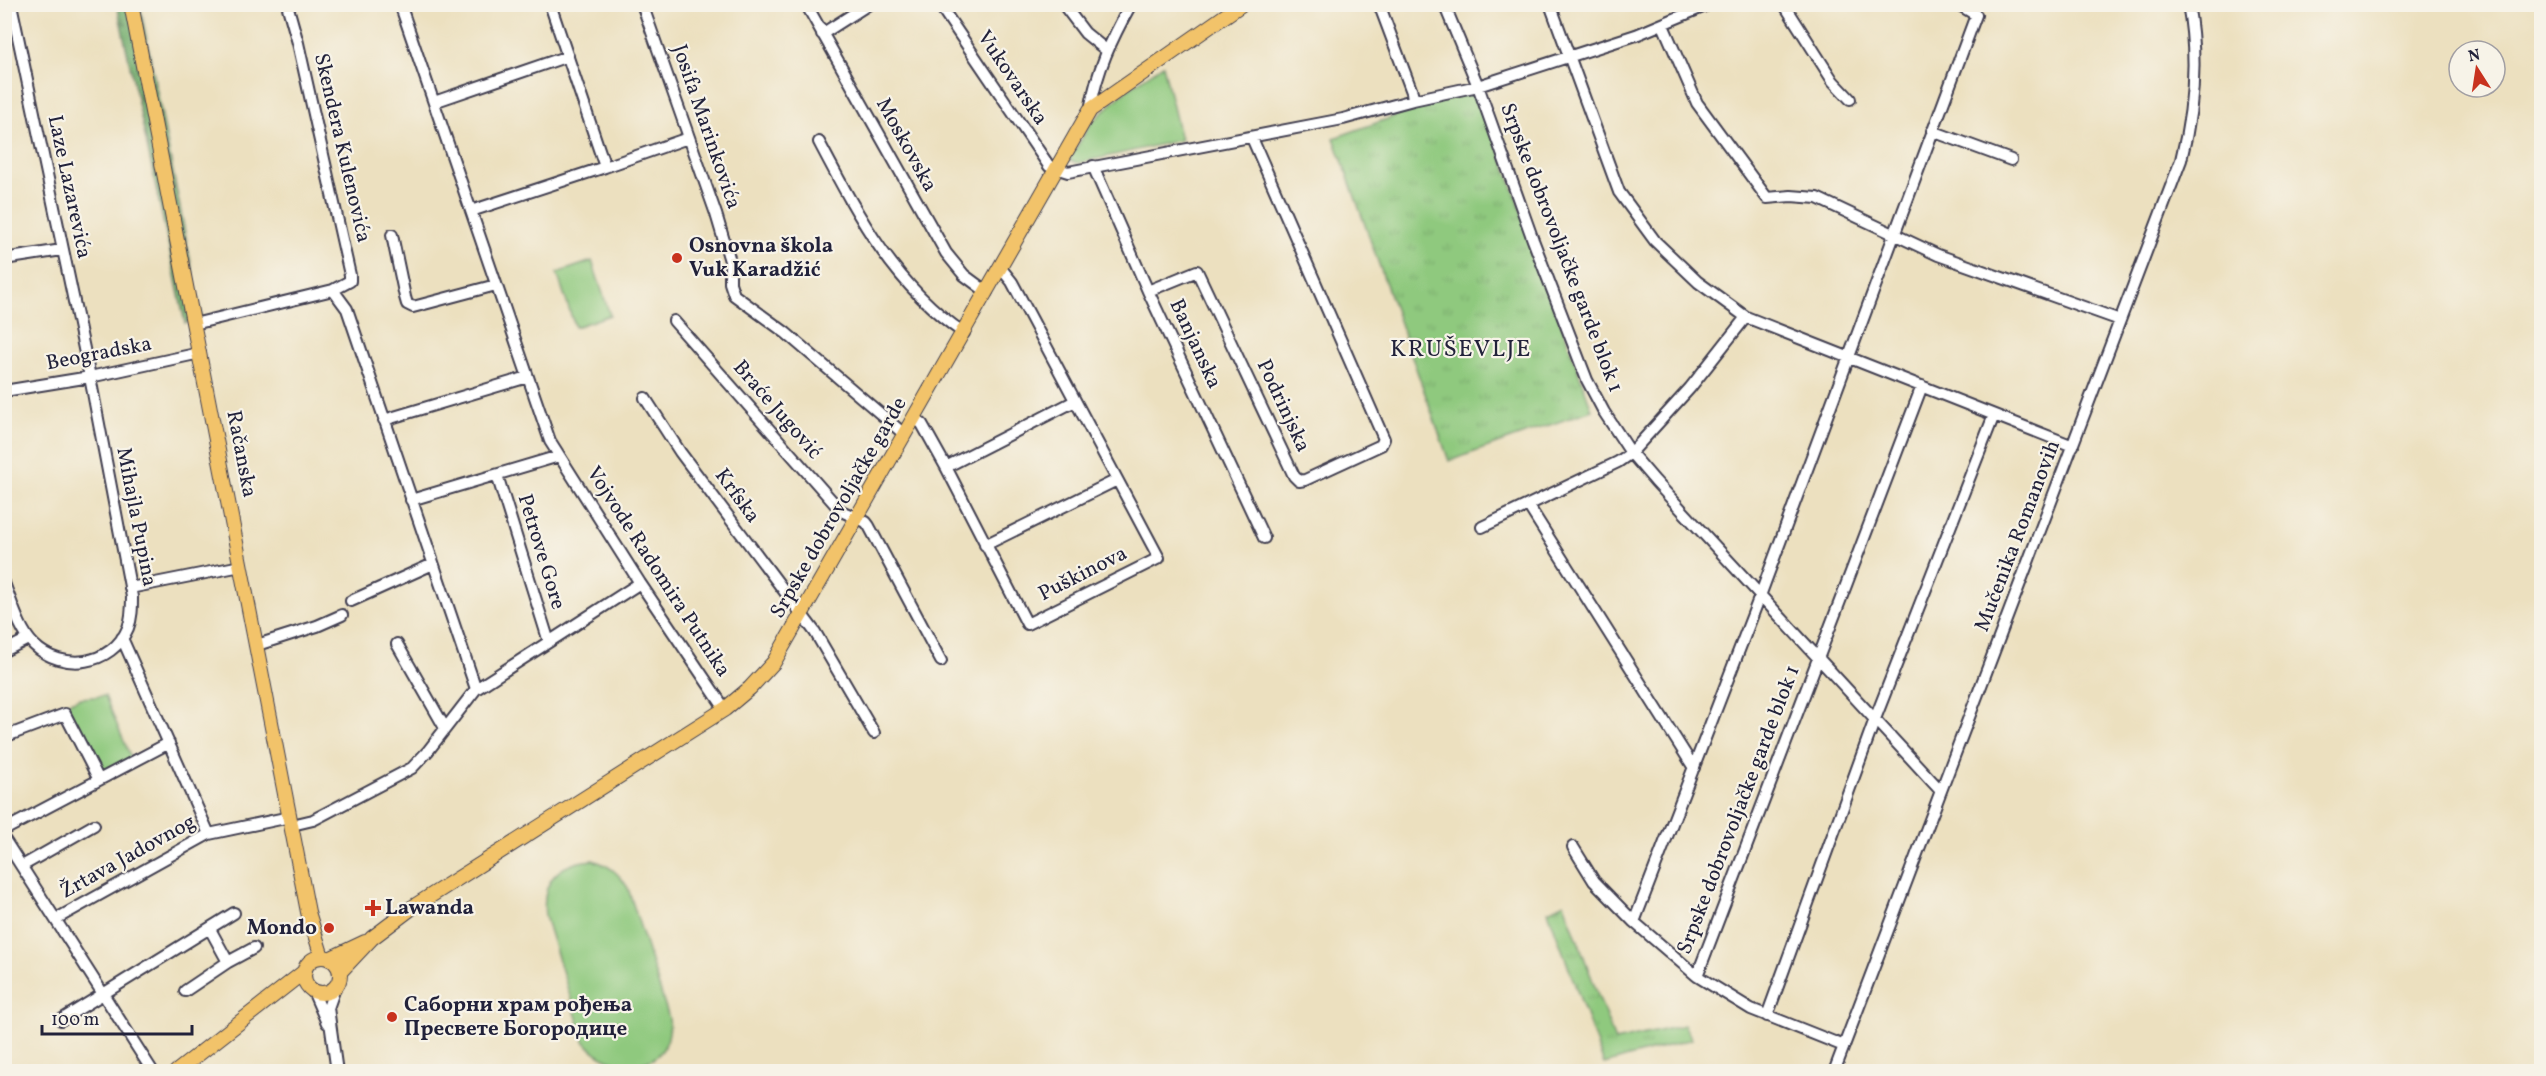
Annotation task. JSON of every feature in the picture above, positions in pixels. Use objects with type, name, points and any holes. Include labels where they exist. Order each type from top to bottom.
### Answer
[{"type":"main road","name":"Račanska","points":[[131,4],[291,821],[316,962]]},
{"type":"main road","name":"Srpske dobrovoljačke garde","points":[[372,938],[423,901],[725,709],[750,688],[774,662],[1090,110],[1242,4]]},
{"type":"main road","points":[[176,1071],[316,962],[372,938]]},
{"type":"main road","points":[[340,972],[372,938]]},
{"type":"main road","points":[[316,962],[336,964],[340,972],[339,982],[335,988],[321,993],[311,989],[305,980],[316,962]]},
{"type":"main road","points":[[270,999],[311,989]]},
{"type":"street","name":"Laze Lazarevića","points":[[10,4],[90,377]]},
{"type":"street","name":"Skendera Kulenovića","points":[[287,4],[298,43],[350,275],[350,281],[333,290]]},
{"type":"street","name":"Vojvode Radomira Putnika","points":[[400,4],[550,441],[640,583],[725,709]]},
{"type":"street","points":[[550,4],[605,167]]},
{"type":"street","name":"Josifa Marinkovića","points":[[642,4],[730,261],[730,283],[734,295],[786,333],[904,434]]},
{"type":"street","name":"Moskovska","points":[[806,4],[946,253],[964,275],[987,292]]},
{"type":"street","points":[[822,34],[869,4]]},
{"type":"street","name":"Vukovarska","points":[[939,4],[1022,129],[1049,166],[1056,170]]},
{"type":"street","points":[[1063,4],[1085,33],[1106,50]]},
{"type":"street","points":[[1090,110],[1094,87],[1106,50],[1131,4]]},
{"type":"street","points":[[1379,4],[1413,100]]},
{"type":"street","name":"Srpske dobrovoljačke garde blok 1","points":[[1444,4],[1478,86],[1533,240],[1587,380],[1604,412],[1631,453],[1940,790]]},
{"type":"street","points":[[1550,4],[1619,192],[1655,241],[1698,282],[1746,316],[2073,446]]},
{"type":"street","points":[[1056,170],[1068,172],[1252,138],[1343,119],[1413,100],[1478,86],[1569,58],[1663,25],[1710,4]]},
{"type":"street","points":[[1784,4],[1833,81],[1850,99]]},
{"type":"street","points":[[1634,922],[1850,358],[1976,15],[1958,4]]},
{"type":"street","name":"Mučenika Romanovih","points":[[1834,1071],[2181,160],[2189,126],[2194,68],[2188,4]]},
{"type":"street","points":[[1663,25],[1697,103],[1767,198],[1791,196],[1817,198],[1938,255],[2120,320]]},
{"type":"street","points":[[434,102],[568,56]]},
{"type":"street","points":[[1932,131],[2011,160]]},
{"type":"street","points":[[471,212],[688,138]]},
{"type":"street","name":"Podrinjska","points":[[1148,291],[1197,271],[1294,476],[1299,481],[1311,478],[1381,445],[1384,439],[1252,138]]},
{"type":"street","points":[[819,142],[856,213],[876,244],[916,293],[964,333]]},
{"type":"street","name":"Banjanska","points":[[1093,166],[1148,291],[1264,538]]},
{"type":"street","points":[[392,235],[407,304],[413,307],[496,285]]},
{"type":"street","points":[[4,259],[62,250]]},
{"type":"street","name":"Puškinova","points":[[914,417],[922,424],[946,467],[1027,624],[1159,558],[1012,282],[1000,267]]},
{"type":"street","points":[[194,324],[333,290],[347,309],[476,689]]},
{"type":"street","points":[[1482,526],[1618,462],[1631,453],[1690,388],[1746,316]]},
{"type":"street","name":"Braće Jugović","points":[[674,321],[841,511],[869,526],[941,661]]},
{"type":"street","name":"Beogradska","points":[[4,391],[90,377],[200,352]]},
{"type":"street","name":"Mihajla Pupina","points":[[90,377],[130,588],[132,614],[122,638]]},
{"type":"street","points":[[384,420],[528,377]]},
{"type":"street","points":[[1817,658],[1922,386]]},
{"type":"street","name":"Krfska","points":[[645,398],[680,452],[814,632],[874,733]]},
{"type":"street","points":[[946,467],[1075,401]]},
{"type":"street","points":[[1767,1016],[1875,720],[1994,415]]},
{"type":"street","name":"Vojvode Radomira Putnika","points":[[411,500],[559,456]]},
{"type":"street","name":"Petrove Gore","points":[[497,474],[549,642]]},
{"type":"street","points":[[985,545],[1117,480]]},
{"type":"street","points":[[1528,505],[1694,768]]},
{"type":"street","points":[[351,601],[433,564]]},
{"type":"street","points":[[130,588],[241,566]]},
{"type":"street","points":[[4,583],[28,639],[40,651],[51,657],[69,662],[95,659],[113,649],[122,638],[209,834]]},
{"type":"street","name":"Petrove Gore","points":[[291,821],[313,820],[412,768],[476,689],[640,583]]},
{"type":"street","points":[[257,645],[317,626],[342,615]]},
{"type":"street","points":[[4,651],[28,639]]},
{"type":"street","points":[[397,644],[445,728]]},
{"type":"street","name":"Srpske dobrovoljačke garde blok 1","points":[[1697,976],[1817,658]]},
{"type":"street","points":[[4,737],[65,714],[99,780]]},
{"type":"street","points":[[4,830],[169,743]]},
{"type":"street","name":"Žrtava Jadovnog","points":[[56,919],[209,834],[291,821]]},
{"type":"street","points":[[22,866],[94,825]]},
{"type":"street","points":[[4,839],[153,1071]]},
{"type":"street","points":[[1573,847],[1594,881],[1634,922],[1697,976],[1751,1009],[1844,1046]]},
{"type":"street","points":[[61,1020],[234,913]]},
{"type":"street","points":[[210,929],[228,962]]},
{"type":"street","points":[[185,991],[228,962],[254,948]]},
{"type":"street","points":[[335,988],[328,1008],[337,1071]]},
{"type":"street","points":[[311,989],[332,1035]]},
{"type":"green space","points":[[117,5],[140,5],[202,319],[185,323]]},
{"type":"green space","points":[[1163,65],[1181,140],[1078,163],[1069,160],[1091,123],[1128,89]]},
{"type":"green space","points":[[1477,87],[1592,410],[1449,461],[1334,138]]},
{"type":"green space","points":[[592,261],[610,315],[575,327],[557,273]]},
{"type":"green space","points":[[105,696],[131,758],[103,771],[97,769],[65,704],[80,698]]},
{"type":"green space","points":[[593,860],[613,870],[628,888],[669,1018],[668,1037],[662,1051],[652,1060],[639,1064],[624,1064],[610,1060],[596,1052],[584,1041],[545,916],[546,893],[554,876],[570,865]]},
{"type":"green space","points":[[1564,903],[1615,1041],[1684,1025],[1692,1039],[1604,1064],[1548,911]]},
{"type":"place","name":"Osnovna škola Vuk Karadžić","points":[[677,258]]},
{"type":"place","name":"Lawanda","points":[[373,908]]},
{"type":"place","name":"Mondo","points":[[329,928]]},
{"type":"place","name":"Саборни храм рођења Пресвете Богородице","points":[[392,1017]]},
{"type":"district","name":"KRUŠEVLJE","points":[[1461,350]]}]
